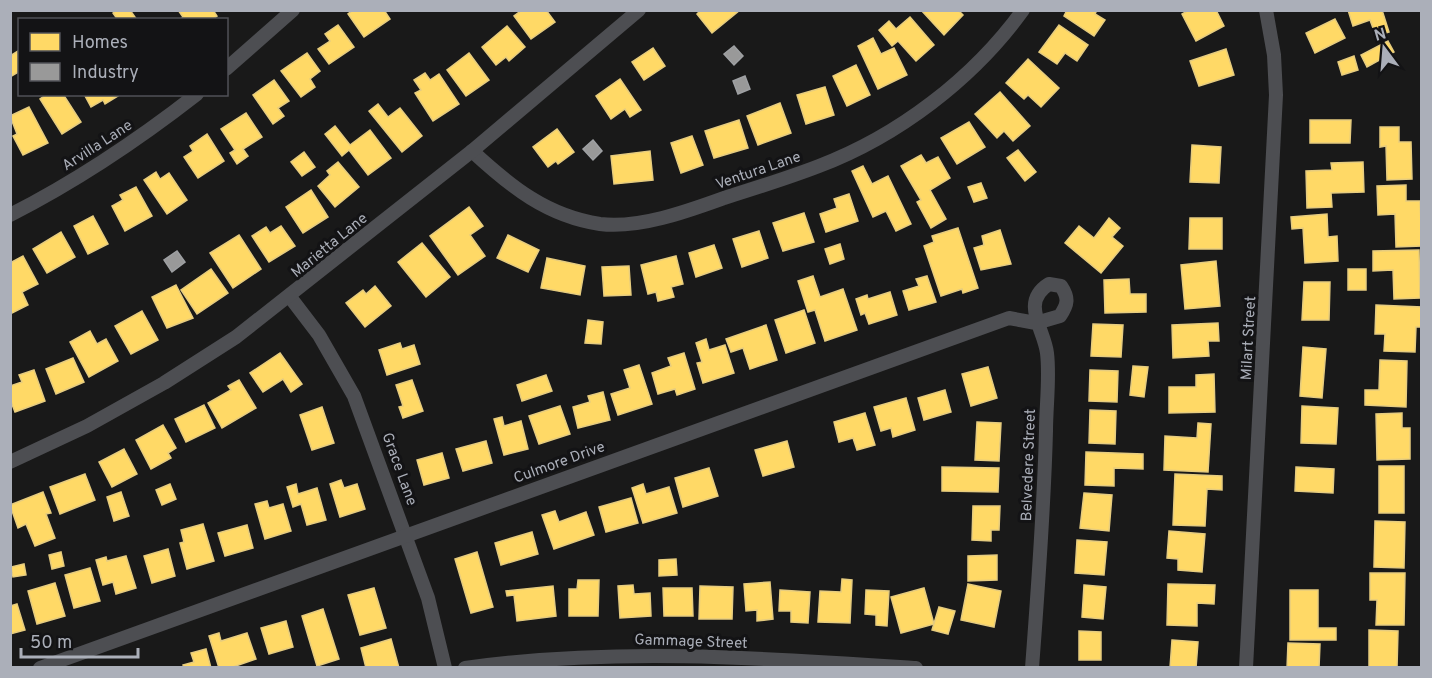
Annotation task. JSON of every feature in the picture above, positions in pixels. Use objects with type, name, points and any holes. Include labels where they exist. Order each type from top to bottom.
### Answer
[{"type":"street","points":[[228,67],[293,10]]},
{"type":"street","name":"Marietta Lane","points":[[10,462],[87,426],[164,383],[236,337],[291,297],[472,152],[639,10]]},
{"type":"street","name":"Ventura Lane","points":[[472,152],[507,183],[532,201],[561,215],[602,224],[652,221],[820,165],[871,142],[915,114],[985,57],[1023,10]]},
{"type":"street","name":"Milart Street","points":[[1246,668],[1276,95],[1274,55],[1266,10]]},
{"type":"street","name":"Arvilla Lane","points":[[10,215],[48,196],[130,144],[194,96]]},
{"type":"street","points":[[1049,284],[1061,286],[1067,295],[1067,306],[1064,311],[1060,316],[1036,323],[1034,304],[1040,290],[1049,284]]},
{"type":"street","name":"Grace Lane","points":[[291,297],[319,335],[354,396],[428,598],[445,668]]},
{"type":"street","name":"Culmore Drive","points":[[40,668],[1008,318],[1036,323]]},
{"type":"street","name":"Belvedere Street","points":[[1032,668],[1045,485],[1047,352],[1036,323]]},
{"type":"street","name":"Gammage Street","points":[[465,668],[579,656],[771,660],[916,668]]},
{"type":"building: Homes","points":[[116,10],[130,10],[136,18],[117,18],[113,13]]},
{"type":"building: Homes","points":[[178,10],[213,10],[217,16],[214,18],[183,17]]},
{"type":"building: Homes","points":[[353,10],[384,10],[390,19],[364,37],[348,14]]},
{"type":"building: Homes","points":[[522,10],[546,10],[555,22],[531,39],[514,16]]},
{"type":"building: Homes","points":[[701,10],[740,10],[712,33],[697,14]]},
{"type":"building: Homes","points":[[921,10],[958,10],[963,15],[944,35]]},
{"type":"building: Homes","points":[[1067,10],[1097,10],[1095,14],[1105,20],[1094,36],[1064,16]]},
{"type":"building: Homes","points":[[1189,10],[1216,10],[1224,26],[1196,41],[1182,14]]},
{"type":"building: Homes","points":[[1348,10],[1382,10],[1389,32],[1376,36],[1370,20],[1353,26]]},
{"type":"building: Homes","points":[[910,17],[934,45],[916,61],[898,41],[892,46],[879,30],[889,21],[896,29]]},
{"type":"building: Homes","points":[[1335,19],[1345,38],[1315,53],[1306,33]]},
{"type":"building: Homes","points":[[338,25],[354,47],[329,64],[318,49],[330,41],[325,34]]},
{"type":"building: Homes","points":[[1059,25],[1088,45],[1077,61],[1065,53],[1057,64],[1039,52]]},
{"type":"building: Homes","points":[[507,26],[525,47],[509,61],[506,57],[496,65],[482,47]]},
{"type":"building: Homes","points":[[873,38],[881,54],[894,48],[907,75],[878,89],[858,46]]},
{"type":"building: Homes","points":[[1388,41],[1394,52],[1367,67],[1361,55]]},
{"type":"building: Homes","points":[[653,48],[665,66],[644,80],[632,62]]},
{"type":"building: Homes","points":[[1226,49],[1234,75],[1199,86],[1190,61]]},
{"type":"building: Homes","points":[[18,51],[18,72],[10,77],[10,56]]},
{"type":"building: Homes","points":[[307,53],[320,71],[310,79],[315,87],[301,97],[281,71]]},
{"type":"building: Homes","points":[[469,53],[489,80],[466,96],[447,70]]},
{"type":"building: Homes","points":[[1354,56],[1358,70],[1342,75],[1338,62]]},
{"type":"building: Homes","points":[[1028,59],[1059,88],[1041,107],[1028,95],[1024,99],[1006,83]]},
{"type":"building: Homes","points":[[856,65],[870,95],[847,106],[833,76]]},
{"type":"building: Homes","points":[[425,73],[430,80],[439,74],[459,104],[433,121],[415,93],[421,90],[414,80]]},
{"type":"building: Homes","points":[[620,79],[641,110],[630,117],[625,109],[611,119],[596,96]]},
{"type":"building: Homes","points":[[274,80],[289,101],[278,108],[284,116],[273,124],[253,95]]},
{"type":"building: Homes","points":[[825,87],[834,115],[806,124],[797,95]]},
{"type":"building: Homes","points":[[1000,92],[1030,126],[1013,141],[1004,131],[997,138],[975,114]]},
{"type":"building: Homes","points":[[44,96],[64,96],[81,122],[62,134],[40,99]]},
{"type":"building: Homes","points":[[85,96],[118,96],[105,104],[103,100],[91,107]]},
{"type":"building: Homes","points":[[780,103],[791,133],[758,145],[747,116]]},
{"type":"building: Homes","points":[[378,104],[388,117],[400,108],[422,136],[402,152],[369,111]]},
{"type":"building: Homes","points":[[29,107],[48,143],[23,155],[13,136],[17,134],[10,116]]},
{"type":"building: Homes","points":[[246,113],[262,137],[243,149],[248,156],[237,164],[230,153],[235,150],[221,129]]},
{"type":"building: Homes","points":[[739,120],[748,148],[714,158],[705,131]]},
{"type":"building: Homes","points":[[1310,120],[1351,120],[1350,143],[1310,143]]},
{"type":"building: Homes","points":[[969,122],[985,147],[957,164],[941,138]]},
{"type":"building: Homes","points":[[335,126],[350,145],[370,130],[391,158],[368,175],[349,150],[342,156],[325,134]]},
{"type":"building: Homes","points":[[1380,127],[1399,127],[1399,142],[1411,142],[1412,179],[1387,180],[1386,146],[1380,147]]},
{"type":"building: Homes","points":[[557,129],[574,152],[558,164],[556,161],[548,167],[533,147]]},
{"type":"building: Homes","points":[[207,134],[224,161],[198,178],[184,157],[193,151],[190,146]]},
{"type":"building: Homes","points":[[692,136],[703,165],[681,173],[671,143]]},
{"type":"building: Homes","points":[[1192,145],[1221,147],[1219,183],[1190,182]]},
{"type":"building: Homes","points":[[1018,150],[1036,172],[1025,181],[1007,158]]},
{"type":"building: Homes","points":[[650,151],[653,180],[614,184],[611,156]]},
{"type":"building: Homes","points":[[304,152],[315,167],[302,176],[291,162]]},
{"type":"building: Homes","points":[[921,155],[926,163],[938,157],[950,178],[930,190],[946,219],[931,228],[917,202],[921,200],[901,166]]},
{"type":"building: Homes","points":[[338,162],[359,187],[335,207],[318,186],[330,175],[327,171]]},
{"type":"building: Homes","points":[[1363,162],[1364,192],[1331,193],[1332,207],[1307,208],[1306,171],[1332,170],[1331,163]]},
{"type":"building: Homes","points":[[863,166],[872,184],[888,176],[911,224],[896,231],[886,211],[873,217],[852,171]]},
{"type":"building: Homes","points":[[156,172],[160,179],[169,173],[187,200],[167,214],[144,180]]},
{"type":"building: Homes","points":[[981,183],[987,198],[974,202],[968,187]]},
{"type":"building: Homes","points":[[1406,185],[1406,201],[1420,201],[1422,246],[1396,247],[1395,214],[1378,215],[1377,186]]},
{"type":"building: Homes","points":[[136,187],[152,216],[125,231],[112,206],[123,200],[120,195]]},
{"type":"building: Homes","points":[[311,190],[328,217],[303,233],[286,207]]},
{"type":"building: Homes","points":[[849,194],[858,221],[826,232],[820,214],[837,208],[834,199]]},
{"type":"building: Homes","points":[[469,207],[483,226],[470,235],[485,256],[458,275],[430,236]]},
{"type":"building: Homes","points":[[804,213],[814,242],[783,251],[773,223]]},
{"type":"building: Homes","points":[[1327,214],[1328,237],[1337,236],[1338,261],[1305,263],[1303,228],[1292,229],[1291,217]]},
{"type":"building: Homes","points":[[93,216],[108,244],[88,254],[74,226]]},
{"type":"building: Homes","points":[[1109,218],[1120,228],[1112,237],[1123,246],[1101,273],[1065,243],[1079,226],[1094,238]]},
{"type":"building: Homes","points":[[1190,218],[1222,218],[1222,249],[1189,249]]},
{"type":"building: Homes","points":[[281,226],[295,246],[269,262],[252,236],[266,227],[270,233]]},
{"type":"building: Homes","points":[[958,228],[978,288],[963,293],[962,289],[941,296],[924,246],[934,242],[932,236]]},
{"type":"building: Homes","points":[[1000,230],[1011,264],[981,270],[974,248],[984,245],[982,236]]},
{"type":"building: Homes","points":[[759,231],[768,258],[742,267],[733,239]]},
{"type":"building: Homes","points":[[61,232],[75,257],[47,273],[33,249]]},
{"type":"building: Homes","points":[[239,235],[261,269],[233,288],[210,253]]},
{"type":"building: Homes","points":[[508,235],[539,250],[528,272],[497,258]]},
{"type":"building: Homes","points":[[422,243],[450,277],[426,297],[398,262]]},
{"type":"building: Homes","points":[[840,244],[844,259],[830,264],[825,249]]},
{"type":"building: Homes","points":[[714,245],[722,268],[696,277],[689,253]]},
{"type":"building: Homes","points":[[1419,250],[1420,298],[1394,299],[1393,270],[1373,271],[1373,251]]},
{"type":"building: Homes","points":[[23,256],[38,284],[22,292],[28,305],[10,314],[10,263]]},
{"type":"building: Homes","points":[[676,256],[683,284],[671,287],[674,297],[658,301],[656,292],[648,294],[641,265]]},
{"type":"building: Homes","points":[[547,258],[585,266],[580,295],[541,288]]},
{"type":"building: Homes","points":[[1216,261],[1220,306],[1185,309],[1181,265]]},
{"type":"building: Homes","points":[[629,266],[631,295],[604,296],[602,267]]},
{"type":"building: Homes","points":[[211,269],[228,293],[197,314],[181,290]]},
{"type":"building: Homes","points":[[1348,269],[1366,269],[1366,290],[1348,290]]},
{"type":"building: Homes","points":[[813,276],[820,297],[843,289],[857,330],[825,341],[815,310],[808,312],[798,281]]},
{"type":"building: Homes","points":[[927,276],[936,302],[909,310],[903,291],[919,286],[916,279]]},
{"type":"building: Homes","points":[[1129,279],[1130,294],[1146,294],[1146,312],[1105,313],[1104,280]]},
{"type":"building: Homes","points":[[1304,282],[1330,282],[1329,320],[1302,320]]},
{"type":"building: Homes","points":[[176,285],[193,318],[167,328],[152,297]]},
{"type":"building: Homes","points":[[375,286],[391,306],[365,327],[346,303],[363,290],[366,294]]},
{"type":"building: Homes","points":[[890,292],[897,315],[869,324],[865,313],[861,315],[856,299],[867,295],[868,299]]},
{"type":"building: Homes","points":[[1376,305],[1422,307],[1422,327],[1416,327],[1415,352],[1384,351],[1385,334],[1375,334]]},
{"type":"building: Homes","points":[[804,310],[815,343],[786,353],[775,320]]},
{"type":"building: Homes","points":[[142,311],[158,340],[131,354],[115,326]]},
{"type":"building: Homes","points":[[588,320],[603,322],[601,344],[585,343]]},
{"type":"building: Homes","points":[[1218,323],[1219,341],[1208,341],[1209,356],[1173,358],[1172,325]]},
{"type":"building: Homes","points":[[1093,324],[1123,325],[1121,357],[1091,356]]},
{"type":"building: Homes","points":[[766,325],[777,360],[750,369],[743,348],[731,352],[726,339]]},
{"type":"building: Homes","points":[[90,331],[97,344],[106,339],[118,361],[89,377],[70,342]]},
{"type":"building: Homes","points":[[706,339],[709,350],[725,345],[734,373],[703,383],[697,363],[702,362],[696,343]]},
{"type":"building: Homes","points":[[400,343],[402,349],[414,345],[420,364],[387,375],[379,350]]},
{"type":"building: Homes","points":[[1303,347],[1326,349],[1322,398],[1300,396]]},
{"type":"building: Homes","points":[[280,353],[302,384],[291,392],[283,379],[263,392],[250,373]]},
{"type":"building: Homes","points":[[684,353],[695,389],[677,395],[675,389],[658,394],[652,373],[671,366],[668,358]]},
{"type":"building: Homes","points":[[73,358],[84,382],[56,394],[46,369]]},
{"type":"building: Homes","points":[[1380,360],[1407,361],[1406,407],[1365,405],[1365,390],[1379,390]]},
{"type":"building: Homes","points":[[639,365],[652,404],[618,415],[611,394],[630,388],[624,370]]},
{"type":"building: Homes","points":[[1133,366],[1148,367],[1144,397],[1130,395]]},
{"type":"building: Homes","points":[[988,367],[997,398],[971,406],[962,374]]},
{"type":"building: Homes","points":[[34,370],[45,401],[15,412],[10,399],[10,386],[22,382],[19,375]]},
{"type":"building: Homes","points":[[1090,370],[1118,371],[1117,402],[1089,401]]},
{"type":"building: Homes","points":[[1214,374],[1215,412],[1169,413],[1169,387],[1196,387],[1196,375]]},
{"type":"building: Homes","points":[[546,375],[552,391],[522,401],[517,385]]},
{"type":"building: Homes","points":[[239,380],[256,408],[222,428],[208,403],[231,390],[228,386]]},
{"type":"building: Homes","points":[[412,380],[423,411],[403,418],[399,407],[403,406],[396,385]]},
{"type":"building: Homes","points":[[945,390],[951,412],[924,420],[918,398]]},
{"type":"building: Homes","points":[[603,392],[610,420],[578,428],[573,407],[590,402],[588,396]]},
{"type":"building: Homes","points":[[906,398],[915,430],[893,437],[891,428],[881,431],[874,407]]},
{"type":"building: Homes","points":[[204,405],[215,428],[186,442],[175,419]]},
{"type":"building: Homes","points":[[560,406],[570,434],[539,444],[529,416]]},
{"type":"building: Homes","points":[[1302,406],[1338,408],[1336,444],[1301,443]]},
{"type":"building: Homes","points":[[322,407],[334,443],[312,450],[300,415]]},
{"type":"building: Homes","points":[[1090,410],[1116,411],[1115,444],[1089,443]]},
{"type":"building: Homes","points":[[865,413],[875,445],[857,450],[853,438],[839,442],[834,422]]},
{"type":"building: Homes","points":[[1402,413],[1402,428],[1410,428],[1410,459],[1377,460],[1376,414]]},
{"type":"building: Homes","points":[[502,417],[504,426],[521,421],[528,449],[504,455],[494,419]]},
{"type":"building: Homes","points":[[977,422],[1001,423],[999,461],[975,460]]},
{"type":"building: Homes","points":[[1198,423],[1211,424],[1208,472],[1164,470],[1165,436],[1197,438]]},
{"type":"building: Homes","points":[[163,425],[176,448],[168,453],[171,458],[151,469],[136,440]]},
{"type":"building: Homes","points":[[486,441],[492,463],[463,471],[456,449]]},
{"type":"building: Homes","points":[[787,441],[794,467],[763,476],[755,450]]},
{"type":"building: Homes","points":[[124,449],[137,474],[112,487],[99,462]]},
{"type":"building: Homes","points":[[1086,452],[1143,454],[1143,469],[1114,468],[1114,486],[1085,485]]},
{"type":"building: Homes","points":[[442,453],[449,478],[424,485],[417,460]]},
{"type":"building: Homes","points":[[1379,466],[1404,466],[1404,513],[1379,513]]},
{"type":"building: Homes","points":[[942,467],[999,468],[998,492],[942,491]]},
{"type":"building: Homes","points":[[1296,467],[1334,469],[1333,493],[1295,491]]},
{"type":"building: Homes","points":[[709,468],[718,496],[683,507],[675,478]]},
{"type":"building: Homes","points":[[85,474],[95,500],[60,514],[50,487]]},
{"type":"building: Homes","points":[[1175,474],[1222,476],[1222,490],[1207,489],[1205,526],[1173,525]]},
{"type":"building: Homes","points":[[341,480],[344,488],[357,484],[365,509],[340,517],[330,484]]},
{"type":"building: Homes","points":[[170,484],[176,499],[162,505],[156,490]]},
{"type":"building: Homes","points":[[296,484],[298,494],[317,488],[326,520],[307,525],[301,504],[293,507],[287,487]]},
{"type":"building: Homes","points":[[643,484],[646,494],[669,487],[677,513],[643,523],[632,488]]},
{"type":"building: Homes","points":[[43,492],[51,513],[46,514],[55,538],[35,546],[26,524],[18,528],[10,505]]},
{"type":"building: Homes","points":[[121,492],[129,516],[114,521],[107,497]]},
{"type":"building: Homes","points":[[1084,493],[1112,495],[1109,531],[1080,528]]},
{"type":"building: Homes","points":[[631,498],[638,523],[606,532],[599,507]]},
{"type":"building: Homes","points":[[267,501],[269,508],[283,504],[291,531],[265,539],[255,504]]},
{"type":"building: Homes","points":[[973,506],[1000,506],[999,530],[991,530],[991,541],[972,540]]},
{"type":"building: Homes","points":[[555,511],[559,522],[586,512],[594,535],[554,549],[542,515]]},
{"type":"building: Homes","points":[[1375,521],[1405,522],[1404,568],[1374,567]]},
{"type":"building: Homes","points":[[203,524],[214,561],[187,569],[180,543],[184,542],[181,530]]},
{"type":"building: Homes","points":[[247,525],[253,548],[225,556],[218,533]]},
{"type":"building: Homes","points":[[1169,531],[1205,534],[1202,572],[1178,570],[1178,559],[1167,558]]},
{"type":"building: Homes","points":[[532,532],[538,554],[501,565],[495,543]]},
{"type":"building: Homes","points":[[1077,540],[1107,542],[1104,575],[1075,573]]},
{"type":"building: Homes","points":[[168,549],[175,576],[152,583],[144,556]]},
{"type":"building: Homes","points":[[61,552],[64,566],[52,569],[49,555]]},
{"type":"building: Homes","points":[[477,552],[493,607],[471,613],[455,559]]},
{"type":"building: Homes","points":[[997,555],[997,580],[968,581],[968,556]]},
{"type":"building: Homes","points":[[126,556],[136,588],[116,594],[113,582],[103,585],[96,560],[106,557],[107,561]]},
{"type":"building: Homes","points":[[676,559],[677,575],[659,576],[659,560]]},
{"type":"building: Homes","points":[[24,564],[26,575],[13,577],[11,567]]},
{"type":"building: Homes","points":[[90,568],[100,601],[74,608],[65,575]]},
{"type":"building: Homes","points":[[1370,573],[1405,573],[1404,625],[1376,625],[1377,600],[1370,600]]},
{"type":"building: Homes","points":[[842,579],[852,580],[850,623],[818,622],[820,591],[841,592]]},
{"type":"building: Homes","points":[[578,580],[599,580],[598,616],[569,616],[569,589],[577,589]]},
{"type":"building: Homes","points":[[770,582],[773,619],[757,621],[757,610],[746,611],[744,584]]},
{"type":"building: Homes","points":[[55,583],[65,616],[37,624],[28,591]]},
{"type":"building: Homes","points":[[968,584],[1001,591],[994,627],[961,620]]},
{"type":"building: Homes","points":[[1168,584],[1215,585],[1214,604],[1197,603],[1197,626],[1167,625]]},
{"type":"building: Homes","points":[[633,585],[634,594],[650,593],[651,616],[620,618],[618,586]]},
{"type":"building: Homes","points":[[1084,585],[1106,587],[1103,619],[1082,617]]},
{"type":"building: Homes","points":[[553,586],[556,616],[517,621],[514,595],[507,596],[506,591]]},
{"type":"building: Homes","points":[[700,586],[733,587],[732,619],[699,619]]},
{"type":"building: Homes","points":[[374,588],[386,628],[360,635],[348,595]]},
{"type":"building: Homes","points":[[663,588],[692,588],[693,616],[664,616]]},
{"type":"building: Homes","points":[[924,588],[934,624],[901,633],[891,597]]},
{"type":"building: Homes","points":[[780,590],[810,592],[808,623],[791,622],[791,611],[779,611]]},
{"type":"building: Homes","points":[[866,590],[889,591],[887,626],[876,625],[876,615],[865,614]]},
{"type":"building: Homes","points":[[1290,590],[1318,590],[1318,628],[1336,628],[1336,640],[1290,640]]},
{"type":"building: Homes","points":[[17,604],[25,630],[10,634],[10,606]]},
{"type":"building: Homes","points":[[939,607],[955,611],[948,634],[932,630]]},
{"type":"building: Homes","points":[[323,609],[339,659],[317,666],[302,616]]},
{"type":"building: Homes","points":[[286,621],[293,647],[269,654],[261,628]]},
{"type":"building: Homes","points":[[1369,630],[1398,631],[1397,668],[1369,668]]},
{"type":"building: Homes","points":[[1079,631],[1101,632],[1101,660],[1079,660]]},
{"type":"building: Homes","points":[[219,633],[221,641],[247,633],[256,659],[230,668],[219,668],[209,636]]},
{"type":"building: Homes","points":[[391,639],[399,668],[366,668],[361,648]]},
{"type":"building: Homes","points":[[1172,640],[1198,642],[1196,668],[1170,668]]},
{"type":"building: Homes","points":[[1288,643],[1320,644],[1319,668],[1287,668]]},
{"type":"building: Homes","points":[[206,649],[211,668],[184,668],[183,665],[194,662],[191,653]]},
{"type":"building: Industry","points":[[734,46],[743,56],[734,65],[724,54]]},
{"type":"building: Industry","points":[[745,76],[750,89],[738,94],[733,81]]},
{"type":"building: Industry","points":[[593,140],[602,151],[593,160],[583,149]]},
{"type":"building: Industry","points":[[177,251],[185,262],[172,272],[164,260]]}]
